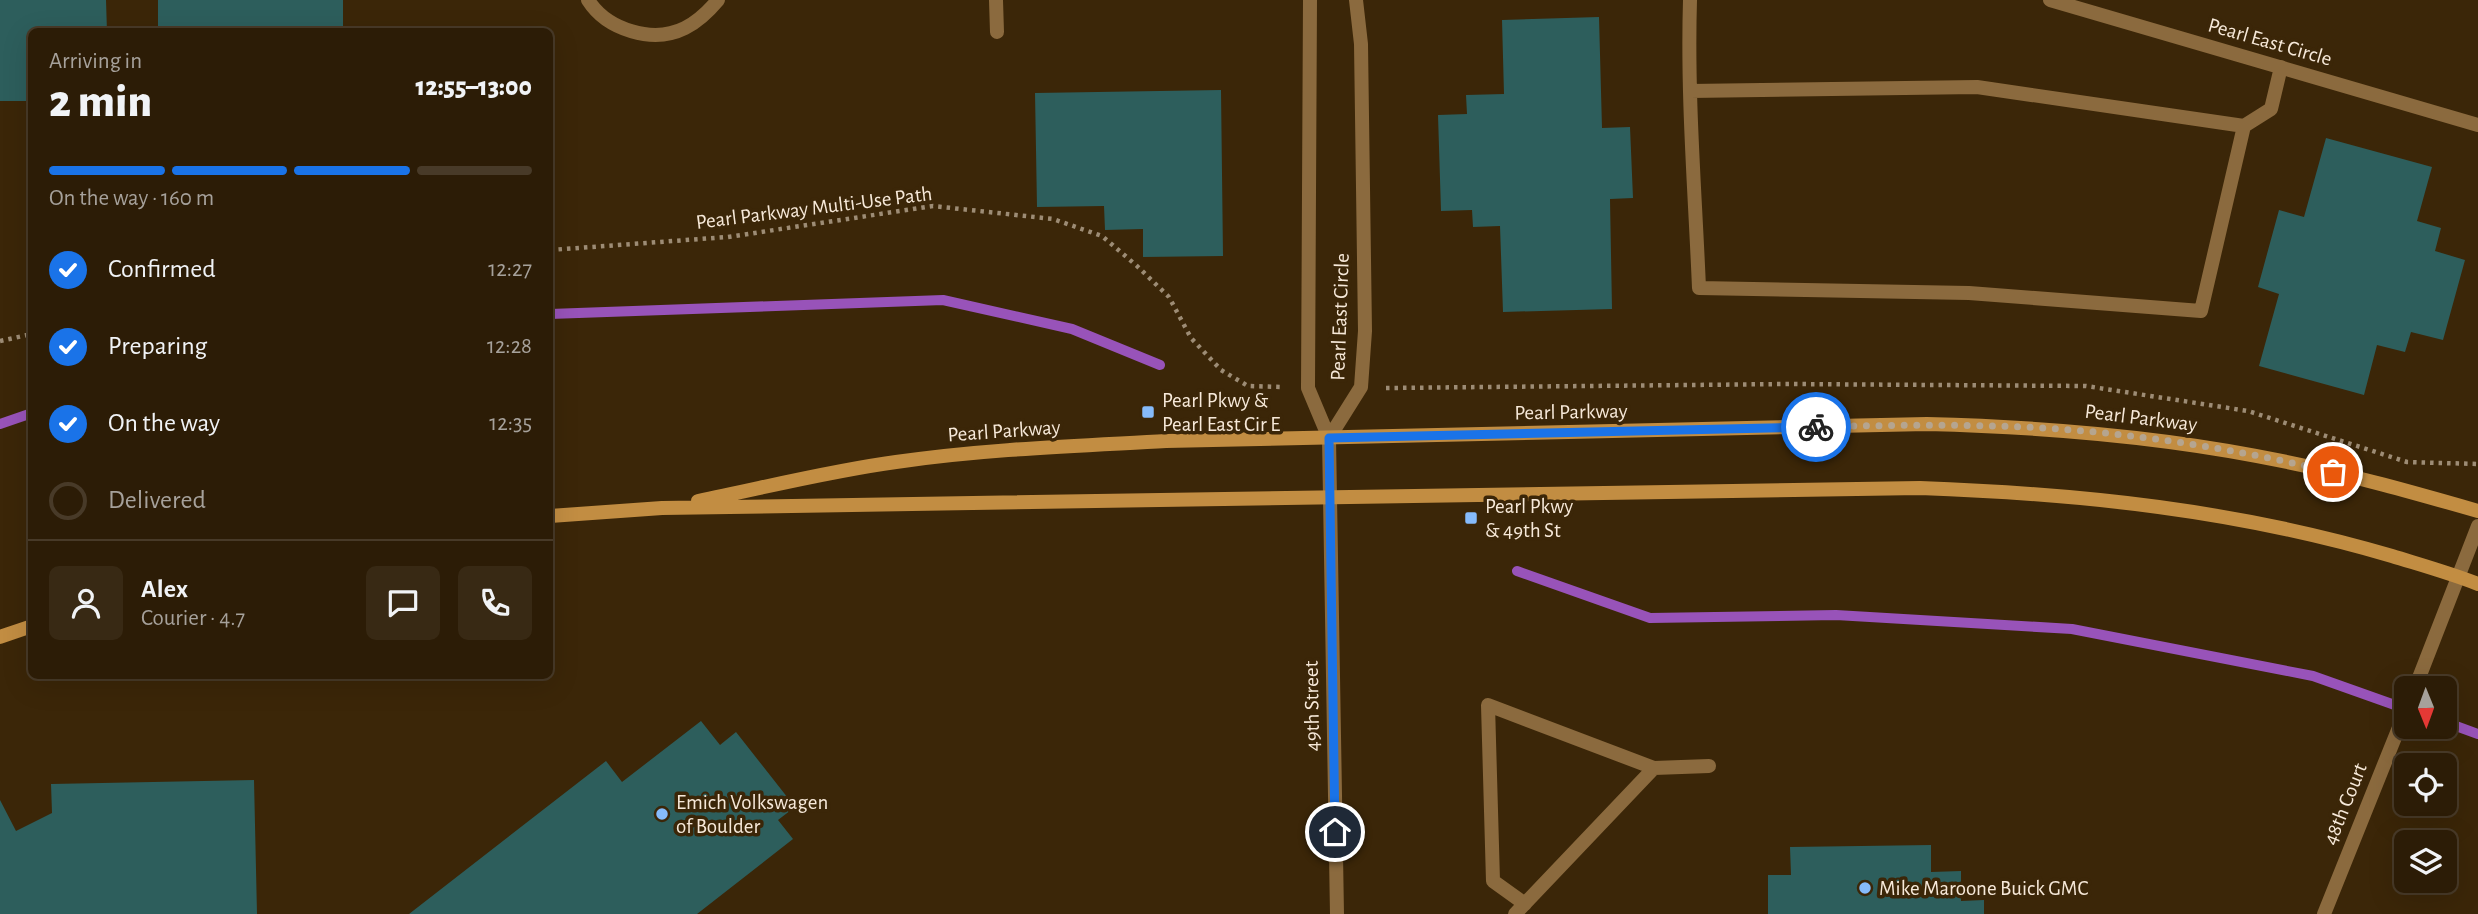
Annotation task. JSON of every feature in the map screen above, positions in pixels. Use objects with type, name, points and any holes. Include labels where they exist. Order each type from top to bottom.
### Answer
[{"type":"main road","name":"Pearl Parkway","points":[[662,508],[893,462],[950,455],[1166,441],[1927,424],[2047,428],[2178,443],[2286,461],[2381,483],[2478,511]]},
{"type":"main road","name":"Pearl Parkway","points":[[553,516],[662,508],[1920,488],[2110,499],[2274,525],[2346,543],[2478,584]]},
{"type":"main road","points":[[0,637],[28,627]]},
{"type":"street","points":[[588,0],[611,23],[634,33],[659,35],[683,29],[704,16],[718,0]]},
{"type":"street","points":[[996,0],[997,32]]},
{"type":"street","name":"Pearl East Circle","points":[[1310,0],[1308,388],[1329,438]]},
{"type":"street","name":"Pearl East Circle","points":[[1329,438],[1361,387],[1365,331],[1361,44],[1356,0]]},
{"type":"street","points":[[1690,0],[1690,91],[1699,288],[1969,293],[2201,311],[2244,126]]},
{"type":"street","name":"Pearl East Circle","points":[[2050,0],[2478,125]]},
{"type":"street","points":[[1690,91],[1977,87],[2244,126],[2271,109],[2281,67]]},
{"type":"street","name":"49th Street","points":[[1329,438],[1337,914]]},
{"type":"street","points":[[2420,676],[2478,526]]},
{"type":"street","points":[[1654,768],[1520,909],[1493,881],[1488,705],[1654,768],[1709,766]]},
{"type":"street","name":"48th Court","points":[[2324,914],[2395,739]]},
{"type":"path","name":"Pearl Parkway Multi-Use Path","points":[[553,250],[728,237],[933,206],[1054,219],[1102,236],[1137,266],[1170,298],[1191,338],[1221,370],[1248,386],[1308,388]]},
{"type":"path","points":[[0,341],[28,335]]},
{"type":"building","points":[[0,0],[106,0],[107,28],[28,28],[28,101],[0,101]]},
{"type":"building","points":[[158,0],[343,0],[343,28],[158,28]]},
{"type":"building","points":[[1599,17],[1602,128],[1630,127],[1633,198],[1610,199],[1612,309],[1503,312],[1500,226],[1473,227],[1472,210],[1441,211],[1438,115],[1467,114],[1466,95],[1504,94],[1502,20]]},
{"type":"building","points":[[1221,90],[1223,256],[1143,257],[1143,229],[1105,230],[1104,206],[1037,207],[1035,93]]},
{"type":"building","points":[[2326,138],[2432,167],[2417,221],[2441,228],[2435,251],[2465,260],[2443,340],[2411,332],[2405,352],[2377,345],[2364,395],[2259,366],[2279,294],[2258,287],[2279,210],[2304,217]]},
{"type":"building","name":"Emich Volkswagen of Boulder","points":[[701,721],[720,745],[736,732],[795,807],[778,820],[793,839],[697,914],[409,914],[606,761],[622,782]]},
{"type":"building","points":[[254,780],[257,914],[0,914],[0,800],[16,831],[52,813],[51,784]]},
{"type":"building","name":"Mike Maroone Buick GMC","points":[[1931,845],[1931,872],[1961,871],[1961,901],[1984,900],[1984,914],[1768,914],[1768,875],[1791,875],[1790,847]]},
{"type":"waterway","points":[[553,314],[943,300],[1072,329],[1160,365]]},
{"type":"waterway","points":[[0,424],[28,414]]},
{"type":"waterway","points":[[1517,571],[1650,618],[1836,615],[2072,629],[2313,676],[2394,705]]},
{"type":"waterway","points":[[2457,726],[2478,734]]},
{"type":"way so far","points":[[1816,427],[1927,424],[2047,428],[2178,443],[2286,461],[2333,472]]},
{"type":"place","name":"Pearl Pkwy & Pearl East Cir E","points":[[1148,412]]},
{"type":"place","name":"Pearl Pkwy & 49th St","points":[[1471,518]]},
{"type":"place","name":"Emich Volkswagen of Boulder","points":[[662,814]]},
{"type":"place","name":"Mike Maroone Buick GMC","points":[[1865,888]]},
{"type":"route","points":[[1335,832],[1329,438],[1816,427]]}]
